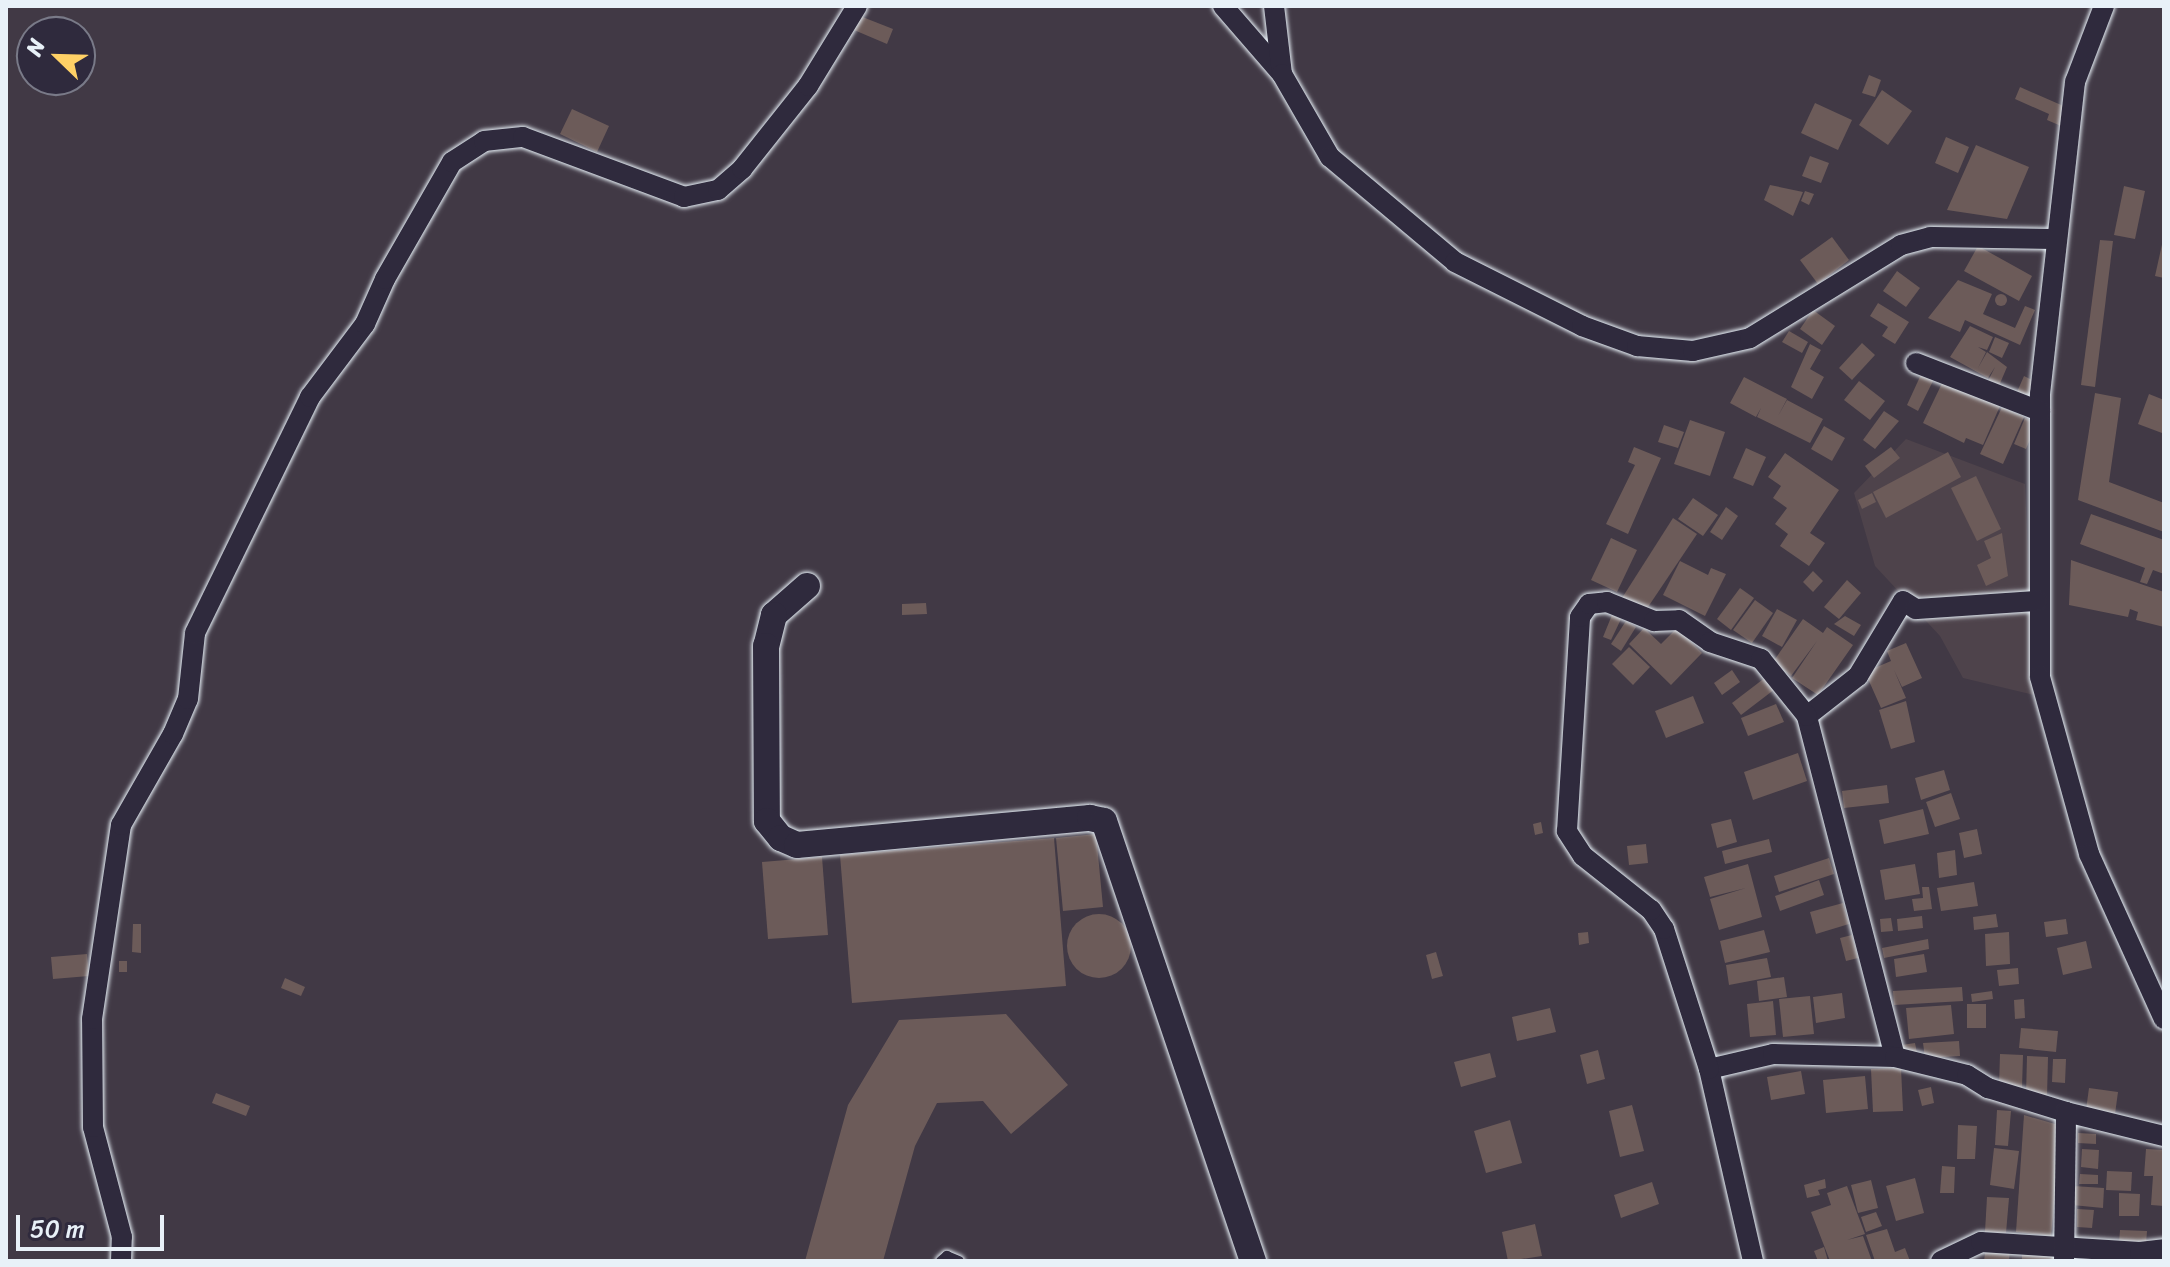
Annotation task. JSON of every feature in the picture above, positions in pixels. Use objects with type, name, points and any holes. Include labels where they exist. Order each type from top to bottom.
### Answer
[{"type":"street","points":[[121,1261],[122,1237],[93,1127],[92,1019],[121,825],[173,734],[188,699],[195,633],[310,397],[365,324],[385,279],[452,162],[484,141],[523,137],[684,197],[718,190],[742,169],[808,86],[857,6]]},
{"type":"street","points":[[1223,6],[1282,74],[1330,157],[1455,262],[1582,326],[1637,346],[1693,351],[1750,338],[1901,245],[1930,237],[2057,239]]},
{"type":"street","points":[[1274,6],[1282,74]]},
{"type":"street","points":[[2104,6],[2075,82],[2057,239],[2040,411],[2037,601],[2045,708],[2089,854],[2164,1019]]},
{"type":"street","points":[[1916,363],[2040,411]]},
{"type":"street","points":[[807,586],[774,615],[766,646],[767,821],[781,838],[797,845],[1090,818],[1104,821],[1253,1261]]},
{"type":"street","points":[[1807,716],[1858,676],[1903,601],[1916,609],[2037,601]]},
{"type":"street","points":[[1753,1261],[1709,1069],[1664,929],[1651,910],[1583,856],[1567,831],[1580,617],[1589,604],[1607,602],[1654,621],[1679,620],[1710,642],[1761,659],[1807,716],[1895,1057]]},
{"type":"street","points":[[1709,1069],[1773,1054],[1895,1057],[1967,1075],[1988,1088],[2066,1112],[2164,1136]]},
{"type":"street","points":[[2065,1254],[2066,1112]]},
{"type":"street","points":[[1941,1261],[1971,1253],[2132,1256],[2164,1249]]},
{"type":"lane","points":[[941,1261],[947,1256],[959,1261]]},
{"type":"shaded area","points":[[1906,439],[2025,484],[2034,695],[1963,678],[1940,636],[1875,566],[1854,493]]},
{"type":"building","points":[[860,16],[893,29],[887,44],[854,30]]},
{"type":"building","points":[[1869,75],[1881,80],[1875,97],[1862,93]]},
{"type":"building","points":[[2020,87],[2068,108],[2061,126],[2047,120],[2049,114],[2015,99]]},
{"type":"building","points":[[1882,90],[1912,111],[1888,145],[1859,125]]},
{"type":"building","points":[[1815,103],[1852,120],[1838,150],[1801,133]]},
{"type":"building","points":[[572,109],[609,126],[597,152],[560,134]]},
{"type":"building","points":[[1946,137],[1969,147],[1958,173],[1935,163]]},
{"type":"building","points":[[1976,145],[2029,167],[2007,219],[1947,210]]},
{"type":"building","points":[[1810,156],[1829,163],[1821,183],[1802,176]]},
{"type":"building","points":[[1770,185],[1803,192],[1793,216],[1764,200]]},
{"type":"building","points":[[2124,186],[2145,191],[2135,239],[2114,235]]},
{"type":"building","points":[[1805,191],[1814,194],[1809,205],[1801,201]]},
{"type":"building","points":[[1832,237],[1849,260],[1818,284],[1800,260]]},
{"type":"building","points":[[2100,240],[2113,241],[2095,387],[2081,385]]},
{"type":"building","points":[[2164,240],[2164,278],[2155,276]]},
{"type":"building","points":[[1978,246],[2032,276],[2019,301],[1964,271]]},
{"type":"building","points":[[1897,271],[1920,288],[1906,307],[1883,291]]},
{"type":"building","points":[[1958,280],[1992,294],[1983,314],[2015,328],[2025,306],[2035,310],[2020,345],[1965,320],[1960,332],[1928,318]]},
{"type":"building","points":[[2001,294],[2007,300],[2001,306],[1995,300]]},
{"type":"building","points":[[1878,303],[1909,322],[1895,344],[1882,336],[1888,327],[1870,316]]},
{"type":"building","points":[[1813,310],[1835,326],[1822,345],[1800,329]]},
{"type":"building","points":[[1970,326],[1993,337],[1987,350],[1978,347],[1986,352],[1978,368],[1987,352],[2007,367],[1998,388],[1987,383],[1995,367],[1988,378],[1950,357]]},
{"type":"building","points":[[1789,331],[1808,342],[1802,353],[1782,342]]},
{"type":"building","points":[[1995,337],[2009,343],[2002,358],[1989,352]]},
{"type":"building","points":[[1862,343],[1875,355],[1852,380],[1839,368]]},
{"type":"building","points":[[1810,344],[1821,350],[1810,369],[1824,377],[1812,399],[1791,387]]},
{"type":"building","points":[[1924,368],[1937,373],[1918,411],[1907,405]]},
{"type":"building","points":[[2024,376],[2038,383],[2031,399],[2017,392]]},
{"type":"building","points":[[1744,377],[1787,399],[1778,416],[1787,400],[1823,419],[1810,443],[1757,417],[1761,408],[1756,417],[1730,403]]},
{"type":"building","points":[[1945,377],[2000,406],[1983,445],[1966,438],[1964,443],[1923,423]]},
{"type":"building","points":[[1859,381],[1885,401],[1870,420],[1844,400]]},
{"type":"building","points":[[2095,393],[2121,398],[2109,482],[2164,503],[2164,532],[2078,500]]},
{"type":"building","points":[[2149,394],[2164,400],[2162,433],[2138,424]]},
{"type":"building","points":[[2002,407],[2024,417],[2003,464],[1980,454]]},
{"type":"building","points":[[1884,411],[1899,421],[1875,449],[1863,440]]},
{"type":"building","points":[[2025,418],[2037,423],[2026,449],[2014,444]]},
{"type":"building","points":[[1690,420],[1725,432],[1710,476],[1674,464]]},
{"type":"building","points":[[1664,425],[1684,432],[1678,448],[1658,442]]},
{"type":"building","points":[[1824,426],[1845,438],[1832,461],[1811,449]]},
{"type":"building","points":[[1634,447],[1661,458],[1628,534],[1606,524],[1635,465],[1628,462]]},
{"type":"building","points":[[1891,447],[1900,458],[1874,478],[1865,466]]},
{"type":"building","points":[[1746,448],[1766,457],[1753,486],[1733,478]]},
{"type":"building","points":[[1948,452],[1961,477],[1886,518],[1873,492]]},
{"type":"building","points":[[1785,453],[1839,490],[1810,533],[1825,543],[1809,566],[1780,546],[1788,534],[1775,524],[1787,508],[1773,498],[1781,486],[1768,477]]},
{"type":"building","points":[[1976,476],[2001,529],[1977,541],[1951,488]]},
{"type":"building","points":[[1872,493],[1876,502],[1862,509],[1858,500]]},
{"type":"building","points":[[1693,498],[1718,515],[1703,536],[1678,519]]},
{"type":"building","points":[[1726,507],[1738,516],[1722,540],[1710,532]]},
{"type":"building","points":[[2091,514],[2164,540],[2164,574],[2153,570],[2147,584],[2140,582],[2145,568],[2080,544]]},
{"type":"building","points":[[1673,518],[1697,534],[1646,610],[1622,598]]},
{"type":"building","points":[[2002,533],[2008,576],[1986,586],[1977,565],[1991,558],[1984,541]]},
{"type":"building","points":[[1611,538],[1637,550],[1617,592],[1591,580]]},
{"type":"building","points":[[2071,560],[2164,592],[2164,627],[2136,620],[2138,612],[2130,609],[2128,617],[2069,605]]},
{"type":"building","points":[[1680,561],[1708,575],[1711,568],[1726,574],[1705,616],[1663,595]]},
{"type":"building","points":[[1813,571],[1823,581],[1813,592],[1803,582]]},
{"type":"building","points":[[1847,580],[1861,593],[1839,619],[1824,607]]},
{"type":"building","points":[[1740,588],[1754,598],[1731,630],[1717,619]]},
{"type":"building","points":[[1755,600],[1773,613],[1752,643],[1733,630]]},
{"type":"building","points":[[926,603],[927,614],[902,615],[902,604]]},
{"type":"building","points":[[1777,609],[1797,620],[1782,647],[1762,636]]},
{"type":"building","points":[[1612,615],[1621,619],[1611,640],[1603,637]]},
{"type":"building","points":[[1845,616],[1861,625],[1854,636],[1834,624]]},
{"type":"building","points":[[1803,619],[1823,633],[1827,627],[1853,645],[1818,695],[1792,678],[1817,641],[1791,676],[1773,662]]},
{"type":"building","points":[[1626,621],[1636,627],[1621,651],[1611,644]]},
{"type":"building","points":[[1644,628],[1661,644],[1677,628],[1702,653],[1671,685],[1629,644]]},
{"type":"building","points":[[1906,643],[1922,678],[1902,687],[1894,670],[1906,698],[1881,708],[1865,672],[1891,661],[1887,651]]},
{"type":"building","points":[[1629,647],[1650,667],[1633,685],[1612,664]]},
{"type":"building","points":[[1732,670],[1740,682],[1722,695],[1714,683]]},
{"type":"building","points":[[1766,677],[1775,689],[1741,715],[1732,703]]},
{"type":"building","points":[[1693,696],[1704,723],[1666,738],[1655,711]]},
{"type":"building","points":[[1906,701],[1915,742],[1891,749],[1879,710]]},
{"type":"building","points":[[1776,704],[1784,722],[1748,736],[1741,718]]},
{"type":"building","points":[[1798,753],[1807,781],[1753,800],[1744,772]]},
{"type":"building","points":[[1944,770],[1950,790],[1921,800],[1915,778]]},
{"type":"building","points":[[1887,785],[1889,803],[1844,808],[1842,791]]},
{"type":"building","points":[[1951,793],[1960,819],[1935,827],[1926,802]]},
{"type":"building","points":[[1923,809],[1929,834],[1884,844],[1879,820]]},
{"type":"building","points":[[1731,819],[1737,842],[1717,848],[1711,824]]},
{"type":"building","points":[[1541,822],[1543,833],[1535,835],[1533,824]]},
{"type":"building","points":[[1977,829],[1982,854],[1964,858],[1959,833]]},
{"type":"building","points":[[1096,834],[1103,907],[1063,911],[1056,838]]},
{"type":"building","points":[[1054,838],[1066,986],[852,1003],[840,855]]},
{"type":"building","points":[[1769,839],[1772,852],[1725,864],[1722,851]]},
{"type":"building","points":[[1646,844],[1648,863],[1629,865],[1627,846]]},
{"type":"building","points":[[1955,850],[1957,875],[1939,878],[1937,853]]},
{"type":"building","points":[[822,857],[828,935],[768,939],[762,862]]},
{"type":"building","points":[[1829,858],[1834,874],[1779,892],[1774,876]]},
{"type":"building","points":[[1748,864],[1762,917],[1719,930],[1710,899],[1746,888],[1710,897],[1704,877]]},
{"type":"building","points":[[1915,864],[1920,894],[1885,900],[1880,870]]},
{"type":"building","points":[[1819,880],[1824,895],[1780,911],[1775,896]]},
{"type":"building","points":[[1974,882],[1978,906],[1941,911],[1937,888]]},
{"type":"building","points":[[1922,887],[1929,887],[1932,909],[1914,911],[1912,899],[1923,898]]},
{"type":"building","points":[[1843,903],[1849,924],[1816,934],[1810,912]]},
{"type":"building","points":[[1099,914],[1122,923],[1131,946],[1122,969],[1099,978],[1076,969],[1067,946],[1076,923]]},
{"type":"building","points":[[1996,914],[1998,927],[1974,930],[1973,917]]},
{"type":"building","points":[[1922,916],[1923,928],[1898,931],[1897,919]]},
{"type":"building","points":[[1891,918],[1893,931],[1881,932],[1880,919]]},
{"type":"building","points":[[2066,919],[2068,934],[2046,937],[2044,922]]},
{"type":"building","points":[[133,924],[141,924],[141,953],[132,952]]},
{"type":"building","points":[[1764,930],[1770,952],[1725,963],[1720,941]]},
{"type":"building","points":[[1588,932],[1589,943],[1579,945],[1578,933]]},
{"type":"building","points":[[2009,932],[2010,964],[1986,966],[1985,934]]},
{"type":"building","points":[[1852,935],[1858,958],[1846,961],[1840,938]]},
{"type":"building","points":[[1928,939],[1929,949],[1884,958],[1882,948]]},
{"type":"building","points":[[2086,941],[2092,968],[2063,975],[2057,948]]},
{"type":"building","points":[[1436,952],[1443,976],[1432,979],[1426,955]]},
{"type":"building","points":[[87,954],[89,976],[53,979],[51,957]]},
{"type":"building","points":[[1924,954],[1927,972],[1896,977],[1894,959]]},
{"type":"building","points":[[1767,958],[1771,977],[1729,985],[1726,965]]},
{"type":"building","points":[[119,961],[127,961],[127,972],[119,972]]},
{"type":"building","points":[[2018,968],[2019,984],[1999,986],[1997,970]]},
{"type":"building","points":[[1784,977],[1787,997],[1759,1001],[1757,981]]},
{"type":"building","points":[[285,978],[305,987],[301,996],[281,988]]},
{"type":"building","points":[[1962,987],[1963,1001],[1894,1005],[1893,991]]},
{"type":"building","points":[[1992,991],[1993,999],[1972,1002],[1971,994]]},
{"type":"building","points":[[1842,993],[1845,1018],[1816,1023],[1813,997]]},
{"type":"building","points":[[1810,996],[1814,1034],[1783,1037],[1779,999]]},
{"type":"building","points":[[2024,999],[2025,1018],[2015,1019],[2014,1000]]},
{"type":"building","points":[[1773,1001],[1776,1035],[1750,1037],[1747,1004]]},
{"type":"building","points":[[1967,1004],[1986,1004],[1986,1028],[1967,1028]]},
{"type":"building","points":[[1951,1005],[1954,1034],[1909,1039],[1906,1008]]},
{"type":"building","points":[[1550,1008],[1556,1032],[1517,1041],[1512,1017]]},
{"type":"building","points":[[1006,1014],[1068,1085],[1011,1134],[983,1101],[937,1103],[915,1146],[883,1261],[805,1261],[848,1105],[899,1020]]},
{"type":"building","points":[[2021,1028],[2058,1031],[2056,1052],[2019,1048]]},
{"type":"building","points":[[1959,1041],[1960,1056],[1925,1058],[1923,1043]]},
{"type":"building","points":[[1915,1043],[1917,1053],[1903,1055],[1902,1045]]},
{"type":"building","points":[[1598,1050],[1605,1079],[1587,1084],[1580,1055]]},
{"type":"building","points":[[1490,1053],[1496,1077],[1461,1087],[1454,1062]]},
{"type":"building","points":[[2000,1054],[2023,1055],[2022,1087],[1999,1086]]},
{"type":"building","points":[[2027,1056],[2048,1057],[2047,1097],[2026,1096]]},
{"type":"building","points":[[2053,1059],[2066,1059],[2065,1083],[2052,1082]]},
{"type":"building","points":[[1901,1068],[1903,1111],[1873,1112],[1871,1069]]},
{"type":"building","points":[[1801,1071],[1805,1094],[1771,1100],[1767,1077]]},
{"type":"building","points":[[1865,1076],[1868,1109],[1826,1113],[1823,1080]]},
{"type":"building","points":[[1931,1087],[1934,1103],[1922,1106],[1918,1090]]},
{"type":"building","points":[[2089,1088],[2118,1092],[2115,1114],[2086,1110]]},
{"type":"building","points":[[216,1093],[250,1106],[246,1116],[212,1103]]},
{"type":"building","points":[[1632,1105],[1644,1151],[1620,1157],[1609,1111]]},
{"type":"building","points":[[1997,1110],[2011,1111],[2008,1146],[1995,1145]]},
{"type":"building","points":[[2024,1115],[2062,1126],[2051,1236],[2016,1232]]},
{"type":"building","points":[[1510,1120],[1522,1163],[1486,1173],[1474,1131]]},
{"type":"building","points":[[1958,1125],[1977,1126],[1975,1159],[1957,1159]]},
{"type":"building","points":[[2078,1133],[2096,1134],[2096,1144],[2078,1143]]},
{"type":"building","points":[[1994,1148],[2019,1151],[2014,1189],[1990,1185]]},
{"type":"building","points":[[2082,1149],[2099,1150],[2098,1169],[2081,1167]]},
{"type":"building","points":[[2146,1149],[2164,1150],[2164,1206],[2151,1205],[2153,1176],[2144,1176]]},
{"type":"building","points":[[1942,1166],[1955,1167],[1954,1193],[1940,1193]]},
{"type":"building","points":[[2107,1171],[2132,1172],[2131,1191],[2106,1190]]},
{"type":"building","points":[[2080,1174],[2098,1175],[2098,1184],[2079,1184]]},
{"type":"building","points":[[1915,1178],[1924,1213],[1896,1221],[1886,1186]]},
{"type":"building","points":[[1825,1179],[1826,1188],[1818,1190],[1820,1195],[1807,1198],[1804,1185]]},
{"type":"building","points":[[1871,1180],[1878,1208],[1858,1213],[1851,1185]]},
{"type":"building","points":[[1652,1182],[1659,1204],[1621,1218],[1614,1195]]},
{"type":"building","points":[[1847,1186],[1865,1234],[1847,1240],[1863,1236],[1872,1261],[1830,1261],[1811,1212],[1831,1205],[1827,1193]]},
{"type":"building","points":[[2073,1186],[2104,1188],[2103,1208],[2072,1205]]},
{"type":"building","points":[[2119,1193],[2140,1194],[2139,1216],[2119,1216]]},
{"type":"building","points":[[1987,1197],[2009,1198],[2006,1233],[1985,1232]]},
{"type":"building","points":[[2077,1209],[2094,1210],[2092,1228],[2077,1227]]},
{"type":"building","points":[[1876,1212],[1882,1226],[1866,1232],[1861,1217]]},
{"type":"building","points":[[1535,1224],[1542,1256],[1508,1261],[1502,1232]]},
{"type":"building","points":[[1887,1229],[1895,1252],[1905,1248],[1910,1261],[1875,1261],[1866,1235]]},
{"type":"building","points":[[2120,1230],[2147,1231],[2146,1244],[2119,1243]]},
{"type":"building","points":[[1986,1246],[2010,1249],[2009,1261],[1984,1261]]},
{"type":"building","points":[[1824,1247],[1828,1261],[1818,1261],[1814,1251]]},
{"type":"building","points":[[2022,1251],[2056,1254],[2055,1261],[2022,1261]]}]
